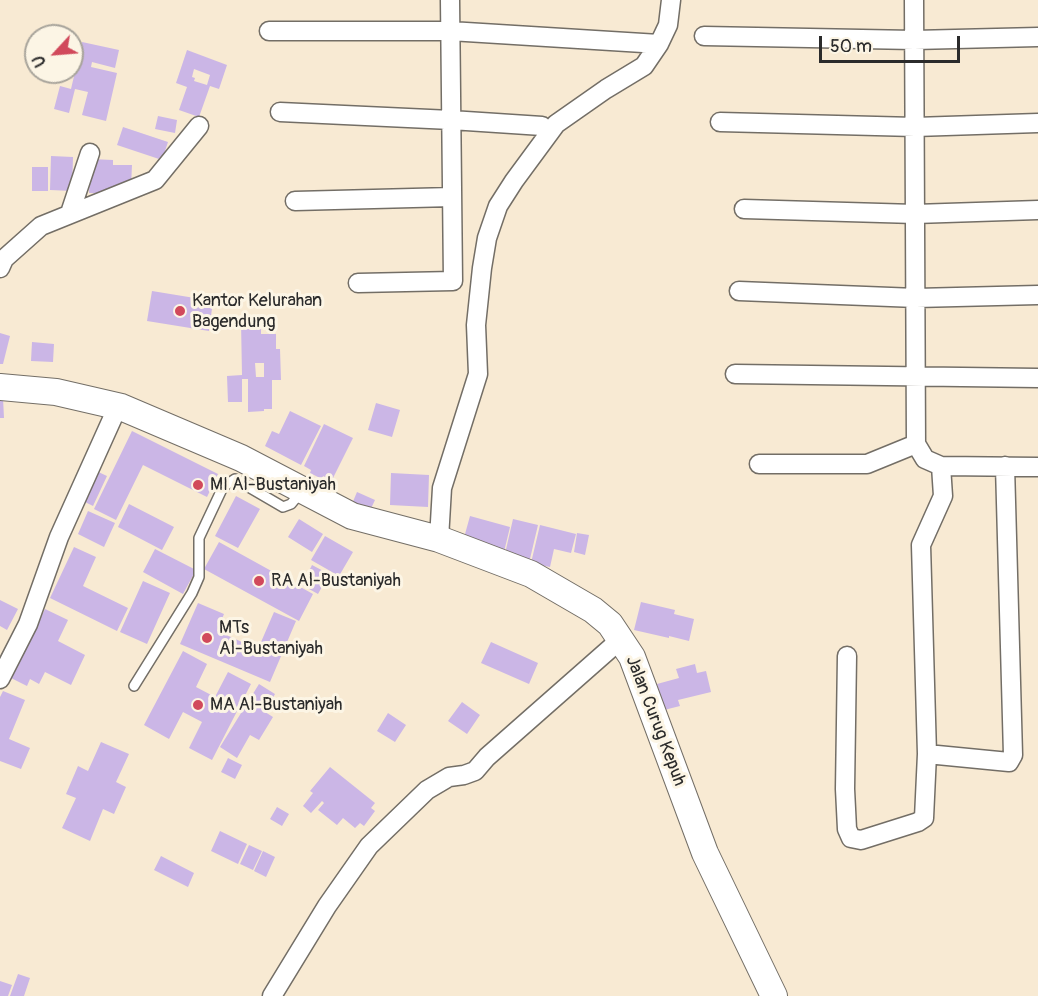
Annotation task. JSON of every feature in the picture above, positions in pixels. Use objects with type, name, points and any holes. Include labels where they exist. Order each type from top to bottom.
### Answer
[{"type":"street","points":[[358,283],[453,281],[450,0]]},
{"type":"street","points":[[439,539],[442,488],[478,374],[476,325],[482,268],[487,238],[498,206],[513,181],[556,124],[606,88],[644,66],[659,44],[668,25],[671,0]]},
{"type":"street","points":[[914,0],[916,444],[925,459],[941,466],[1038,467]]},
{"type":"street","points":[[269,31],[450,31],[659,44]]},
{"type":"street","points":[[704,36],[914,40],[1038,37]]},
{"type":"street","points":[[280,112],[543,126]]},
{"type":"street","points":[[720,122],[915,127],[1038,123]]},
{"type":"street","points":[[0,268],[4,259],[40,226],[155,180],[199,126]]},
{"type":"street","points":[[70,213],[90,153]]},
{"type":"street","points":[[295,201],[452,197]]},
{"type":"street","points":[[744,209],[915,214],[1038,210]]},
{"type":"street","points":[[739,291],[916,298],[1038,295]]},
{"type":"street","points":[[735,374],[1038,378]]},
{"type":"street","name":"Jalan Curug Kepuh","points":[[0,387],[56,392],[118,406],[241,458],[352,516],[439,539],[531,573],[593,610],[610,624],[632,657],[705,853],[774,996]]},
{"type":"street","points":[[0,679],[24,633],[59,537],[118,406]]},
{"type":"street","points":[[759,464],[867,464],[916,444]]},
{"type":"street","points":[[848,656],[845,789],[847,830],[851,838],[861,840],[924,818],[927,754],[921,545],[943,496],[941,466]]},
{"type":"street","points":[[927,754],[1009,762],[1012,759],[1005,466]]},
{"type":"street","points":[[272,996],[327,906],[369,846],[428,790],[449,777],[475,771],[487,757],[621,639]]},
{"type":"lane","points":[[134,686],[192,593],[198,577],[200,538],[224,487],[235,479],[283,507],[291,504],[303,490]]},
{"type":"building","points":[[84,42],[119,50],[115,68],[92,62],[91,67],[117,73],[106,121],[82,115],[88,92],[75,89],[69,113],[54,109],[60,86],[71,89],[72,84],[84,84]]},
{"type":"building","points":[[187,50],[227,65],[219,89],[210,86],[199,117],[179,110],[187,87],[176,83]],"holes":[[[194,69],[210,75],[207,85],[194,81],[195,78],[192,77]]]},
{"type":"building","points":[[158,116],[177,120],[175,133],[155,129]]},
{"type":"building","points":[[123,127],[168,142],[162,160],[117,145]]},
{"type":"building","points":[[51,156],[73,157],[72,191],[50,190]]},
{"type":"building","points":[[91,159],[113,160],[113,165],[132,165],[131,187],[112,186],[112,194],[89,193]]},
{"type":"building","points":[[32,167],[48,167],[48,191],[32,191]]},
{"type":"building","name":"Kantor Kelurahan Bagendung","points":[[152,291],[213,301],[209,331],[147,321]]},
{"type":"building","points":[[241,322],[261,322],[261,334],[276,334],[276,349],[280,349],[281,380],[272,380],[272,409],[248,412],[248,379],[242,379],[242,402],[228,402],[227,376],[242,375]],"holes":[[[255,363],[264,363],[264,377],[256,377]]]},
{"type":"building","points":[[0,333],[10,336],[3,364],[0,364]]},
{"type":"building","points":[[32,342],[54,344],[53,362],[31,361]]},
{"type":"building","points":[[0,398],[3,398],[4,418],[0,418]]},
{"type":"building","points":[[376,403],[400,410],[392,437],[368,430]]},
{"type":"building","points":[[290,411],[321,426],[301,465],[265,446],[272,431],[279,434]]},
{"type":"building","points":[[324,424],[353,438],[332,480],[323,476],[322,479],[310,473],[311,470],[304,466]]},
{"type":"building","name":"MI Al-Bustaniyah","points":[[132,431],[218,474],[207,497],[143,465],[116,520],[94,509]]},
{"type":"building","points":[[94,470],[107,476],[93,506],[81,500]]},
{"type":"building","points":[[391,473],[429,475],[428,507],[390,505]]},
{"type":"building","points":[[357,492],[375,500],[366,519],[349,511]]},
{"type":"building","name":"RA Al-Bustaniyah","points":[[236,496],[260,509],[238,548],[215,536]]},
{"type":"building","name":"MI Al-Bustaniyah","points":[[129,504],[174,527],[162,550],[118,527]]},
{"type":"building","points":[[88,511],[115,523],[104,547],[78,534]]},
{"type":"building","points":[[470,516],[510,527],[503,556],[462,545]]},
{"type":"building","name":"RA Al-Bustaniyah","points":[[299,519],[323,534],[312,552],[288,537]]},
{"type":"building","points":[[513,519],[538,525],[529,563],[504,558]]},
{"type":"building","points":[[540,525],[576,534],[571,553],[554,549],[550,567],[531,563]]},
{"type":"building","points":[[577,533],[589,535],[585,555],[574,552]]},
{"type":"building","name":"RA Al-Bustaniyah","points":[[325,536],[353,552],[339,576],[311,560]]},
{"type":"building","name":"RA Al-Bustaniyah","points":[[219,542],[313,594],[299,621],[204,569]]},
{"type":"building","points":[[74,547],[96,557],[83,586],[128,608],[117,631],[50,598]]},
{"type":"building","points":[[155,549],[196,570],[183,594],[143,572]]},
{"type":"building","name":"RA Al-Bustaniyah","points":[[312,565],[329,574],[318,594],[302,585]]},
{"type":"building","points":[[143,581],[170,593],[147,644],[120,632]]},
{"type":"building","points":[[0,600],[18,609],[7,630],[0,626]]},
{"type":"building","points":[[641,602],[675,610],[674,614],[694,619],[689,641],[634,630]]},
{"type":"building","name":"MTs Al-Bustaniyah","points":[[198,603],[224,614],[217,631],[258,649],[274,612],[296,621],[270,682],[180,644]]},
{"type":"building","points":[[45,609],[68,620],[58,641],[85,655],[71,685],[45,672],[39,684],[30,679],[27,686],[11,678]]},
{"type":"building","points":[[491,642],[538,663],[529,684],[481,663]]},
{"type":"building","name":"MA Al-Bustaniyah","points":[[183,651],[207,664],[196,687],[215,697],[228,672],[251,684],[212,760],[189,748],[202,722],[183,712],[169,739],[144,725]]},
{"type":"building","points":[[695,664],[697,673],[706,671],[711,692],[678,700],[680,706],[664,710],[657,684],[679,678],[676,669]]},
{"type":"building","name":"MA Al-Bustaniyah","points":[[259,684],[275,694],[265,712],[273,717],[259,740],[250,735],[237,758],[220,747]]},
{"type":"building","points":[[3,691],[25,700],[9,739],[30,748],[21,769],[0,761],[0,697]]},
{"type":"building","points":[[462,702],[480,715],[467,734],[448,721]]},
{"type":"building","points":[[388,713],[406,725],[395,742],[377,731]]},
{"type":"building","points":[[101,742],[129,754],[116,782],[126,787],[114,814],[103,809],[90,841],[62,828],[76,798],[66,794],[78,766],[88,771]]},
{"type":"building","points":[[228,758],[242,765],[235,779],[221,772]]},
{"type":"building","points":[[330,767],[375,803],[371,808],[375,811],[364,826],[360,823],[355,828],[343,818],[337,825],[318,810],[324,803],[322,801],[311,813],[303,806],[313,793],[310,791]]},
{"type":"building","points":[[277,807],[289,814],[282,826],[270,819]]},
{"type":"building","points":[[220,831],[247,844],[238,864],[211,851]]},
{"type":"building","points":[[249,845],[262,851],[253,870],[240,864]]},
{"type":"building","points":[[263,851],[275,857],[266,877],[254,871]]},
{"type":"building","points":[[161,856],[194,873],[188,887],[154,870]]},
{"type":"building","points":[[18,974],[30,978],[24,996],[10,996]]},
{"type":"building","points":[[0,981],[12,985],[8,996],[0,996]]},
{"type":"place","name":"Kantor Kelurahan Bagendung","points":[[180,311]]},
{"type":"place","name":"MI Al-Bustaniyah","points":[[198,485]]},
{"type":"place","name":"RA Al-Bustaniyah","points":[[259,581]]},
{"type":"place","name":"MTs Al-Bustaniyah","points":[[207,638]]},
{"type":"place","name":"MA Al-Bustaniyah","points":[[198,705]]}]
